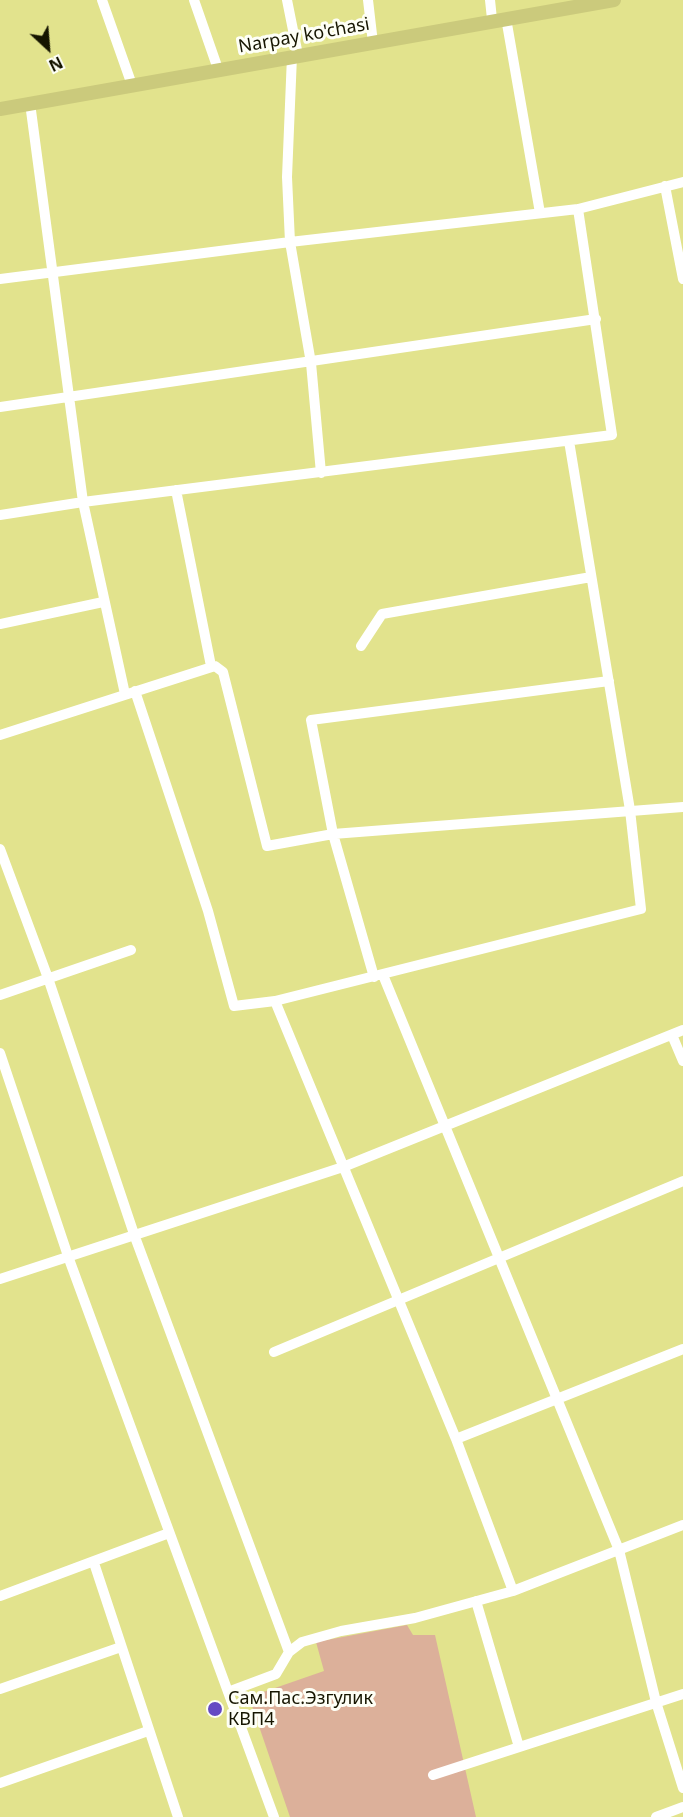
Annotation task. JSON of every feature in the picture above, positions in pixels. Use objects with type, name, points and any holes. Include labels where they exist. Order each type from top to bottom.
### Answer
[{"type":"main road","name":"Narpay ko'chasi","points":[[0,109],[614,0]]},
{"type":"street","points":[[102,0],[132,84]]},
{"type":"street","points":[[194,0],[218,69]]},
{"type":"street","points":[[287,0],[295,55],[287,177],[290,242],[311,363],[321,473]]},
{"type":"street","points":[[368,0],[373,43]]},
{"type":"street","points":[[490,0],[499,19],[540,213]]},
{"type":"street","points":[[30,103],[67,398],[83,502],[104,602],[130,693],[208,911],[231,1002],[234,1006],[275,1001],[641,909],[630,810],[569,441]]},
{"type":"street","points":[[0,279],[290,242],[578,209],[683,182]]},
{"type":"street","points":[[665,186],[683,279]]},
{"type":"street","points":[[0,515],[83,502],[612,435],[578,209]]},
{"type":"street","points":[[0,407],[311,363],[596,319]]},
{"type":"street","points":[[176,490],[211,666]]},
{"type":"street","points":[[361,646],[382,614],[591,577]]},
{"type":"street","points":[[0,624],[104,602]]},
{"type":"street","points":[[0,735],[216,666],[223,672],[264,843],[267,846],[333,834],[683,807]]},
{"type":"street","points":[[609,681],[311,720],[333,834],[378,976],[619,1550],[656,1702],[683,1788]]},
{"type":"street","points":[[0,849],[48,978],[135,1237],[289,1652]]},
{"type":"street","points":[[0,995],[130,950]]},
{"type":"street","points":[[275,1001],[456,1439],[513,1591]]},
{"type":"street","points":[[0,1279],[135,1237],[343,1167],[683,1030]]},
{"type":"street","points":[[672,1035],[683,1061]]},
{"type":"street","points":[[0,1053],[69,1258],[274,1817]]},
{"type":"street","points":[[274,1352],[683,1181]]},
{"type":"street","points":[[456,1439],[683,1349]]},
{"type":"street","points":[[228,1692],[276,1674],[289,1652],[302,1642],[321,1636],[415,1618],[513,1591],[683,1526]]},
{"type":"street","points":[[0,1596],[94,1563],[169,1533]]},
{"type":"street","points":[[94,1563],[176,1816]]},
{"type":"street","points":[[476,1601],[519,1747]]},
{"type":"street","points":[[0,1689],[121,1647]]},
{"type":"street","points":[[433,1775],[683,1694]]},
{"type":"street","points":[[0,1783],[148,1731]]},
{"type":"street","points":[[656,1817],[683,1808]]},
{"type":"shaded area","points":[[407,1625],[413,1635],[435,1635],[476,1817],[290,1817],[249,1697],[324,1671],[316,1642]]},
{"type":"place","name":"Сам.Пас.Эзгулик КВП4","points":[[215,1709]]}]
